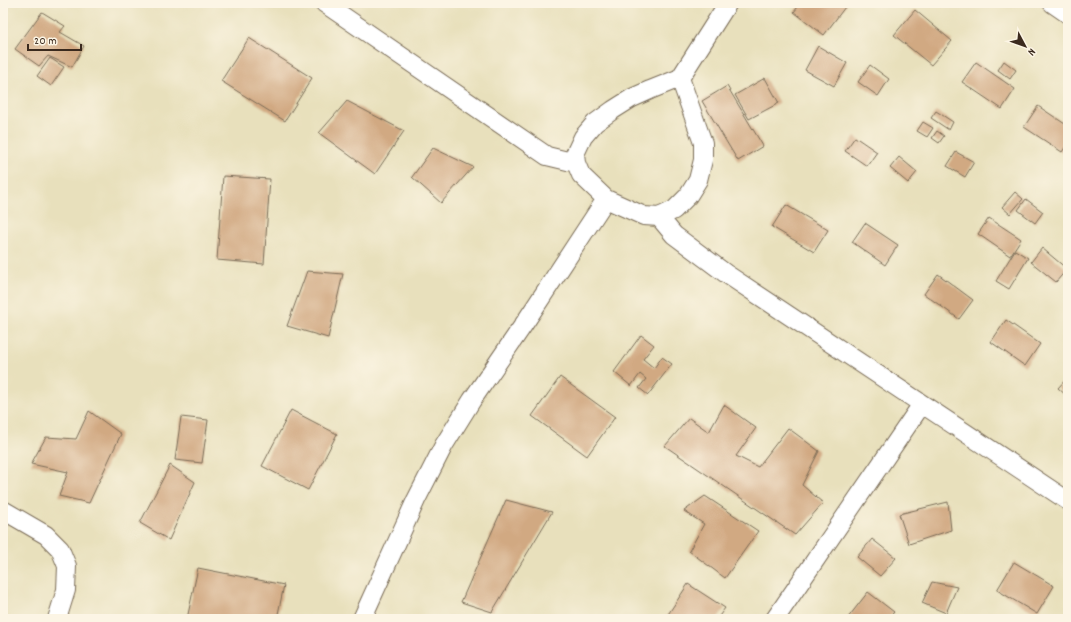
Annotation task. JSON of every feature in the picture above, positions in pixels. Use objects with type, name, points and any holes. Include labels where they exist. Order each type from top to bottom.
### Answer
[{"type":"street","points":[[324,3],[547,156],[576,163]]},
{"type":"street","points":[[680,78],[703,143],[703,160],[698,180],[688,196],[674,210],[659,217],[644,216],[606,199],[580,175],[575,154],[583,137],[595,123],[632,98],[680,78],[728,3]]},
{"type":"street","points":[[1052,3],[1068,14]]},
{"type":"street","points":[[362,619],[416,500],[444,445],[472,400],[606,199]]},
{"type":"street","points":[[659,217],[674,235],[726,273],[1068,501]]},
{"type":"street","points":[[775,619],[922,404]]},
{"type":"street","points":[[3,510],[46,535],[60,549],[67,566],[66,590],[57,619]]},
{"type":"building","points":[[801,3],[848,3],[824,35],[794,12]]},
{"type":"building","points":[[915,10],[952,41],[931,65],[894,35]]},
{"type":"building","points":[[42,12],[65,26],[60,32],[84,46],[72,67],[48,56],[39,66],[15,49]]},
{"type":"building","points":[[249,38],[312,78],[285,121],[221,81]]},
{"type":"building","points":[[818,46],[847,63],[834,86],[805,70]]},
{"type":"building","points":[[50,58],[64,67],[51,86],[37,76]]},
{"type":"building","points":[[1004,61],[1016,70],[1010,79],[998,70]]},
{"type":"building","points":[[976,62],[1015,89],[1002,109],[962,82]]},
{"type":"building","points":[[870,65],[889,79],[878,96],[858,82]]},
{"type":"building","points":[[765,78],[779,103],[749,119],[735,95]]},
{"type":"building","points":[[727,86],[763,146],[738,161],[702,101]]},
{"type":"building","points":[[347,101],[404,131],[375,174],[319,133]]},
{"type":"building","points":[[1038,106],[1068,126],[1068,143],[1062,152],[1024,127]]},
{"type":"building","points":[[936,111],[953,122],[949,130],[931,118]]},
{"type":"building","points":[[923,122],[933,128],[927,137],[917,131]]},
{"type":"building","points":[[937,131],[944,136],[939,143],[932,138]]},
{"type":"building","points":[[855,137],[877,152],[867,166],[845,151]]},
{"type":"building","points":[[433,148],[473,167],[441,203],[412,177]]},
{"type":"building","points":[[956,152],[974,162],[965,177],[947,166]]},
{"type":"building","points":[[899,157],[917,172],[908,183],[890,168]]},
{"type":"building","points":[[223,176],[270,179],[264,264],[217,260]]},
{"type":"building","points":[[1015,192],[1023,199],[1010,214],[1002,207]]},
{"type":"building","points":[[1026,199],[1043,212],[1035,223],[1018,210]]},
{"type":"building","points":[[786,205],[828,230],[814,252],[772,227]]},
{"type":"building","points":[[989,218],[1021,239],[1010,256],[978,234]]},
{"type":"building","points":[[865,223],[898,245],[885,265],[852,242]]},
{"type":"building","points":[[1042,248],[1067,269],[1056,282],[1031,262]]},
{"type":"building","points":[[1015,250],[1028,258],[1009,289],[996,281]]},
{"type":"building","points":[[307,271],[343,274],[328,338],[287,326]]},
{"type":"building","points":[[938,274],[973,300],[959,319],[924,294]]},
{"type":"building","points":[[1006,320],[1040,344],[1025,366],[991,342]]},
{"type":"building","points":[[641,335],[654,345],[643,359],[654,368],[662,357],[672,364],[648,395],[639,388],[646,379],[640,374],[631,386],[614,372]]},
{"type":"building","points":[[560,377],[615,417],[587,456],[532,416]]},
{"type":"building","points":[[1068,377],[1068,397],[1058,388]]},
{"type":"building","points":[[724,405],[756,428],[736,456],[758,467],[788,428],[819,451],[802,485],[823,503],[795,535],[665,446],[689,418],[709,432]]},
{"type":"building","points":[[291,410],[337,434],[308,490],[262,466]]},
{"type":"building","points":[[89,411],[121,434],[89,503],[59,496],[68,472],[31,464],[46,437],[76,439]]},
{"type":"building","points":[[181,417],[208,420],[202,463],[175,460]]},
{"type":"building","points":[[170,465],[195,482],[169,540],[140,523]]},
{"type":"building","points":[[705,496],[758,531],[725,578],[689,551],[704,524],[684,511]]},
{"type":"building","points":[[506,500],[552,512],[492,612],[461,602]]},
{"type":"building","points":[[948,502],[951,530],[909,544],[899,514]]},
{"type":"building","points":[[872,539],[896,558],[880,576],[857,557]]},
{"type":"building","points":[[1014,562],[1054,586],[1037,614],[997,590]]},
{"type":"building","points":[[198,568],[284,585],[277,619],[187,619]]},
{"type":"building","points":[[932,582],[957,587],[946,613],[922,603]]},
{"type":"building","points":[[688,584],[725,608],[717,619],[665,619]]},
{"type":"building","points":[[868,592],[894,612],[888,619],[847,619]]}]
